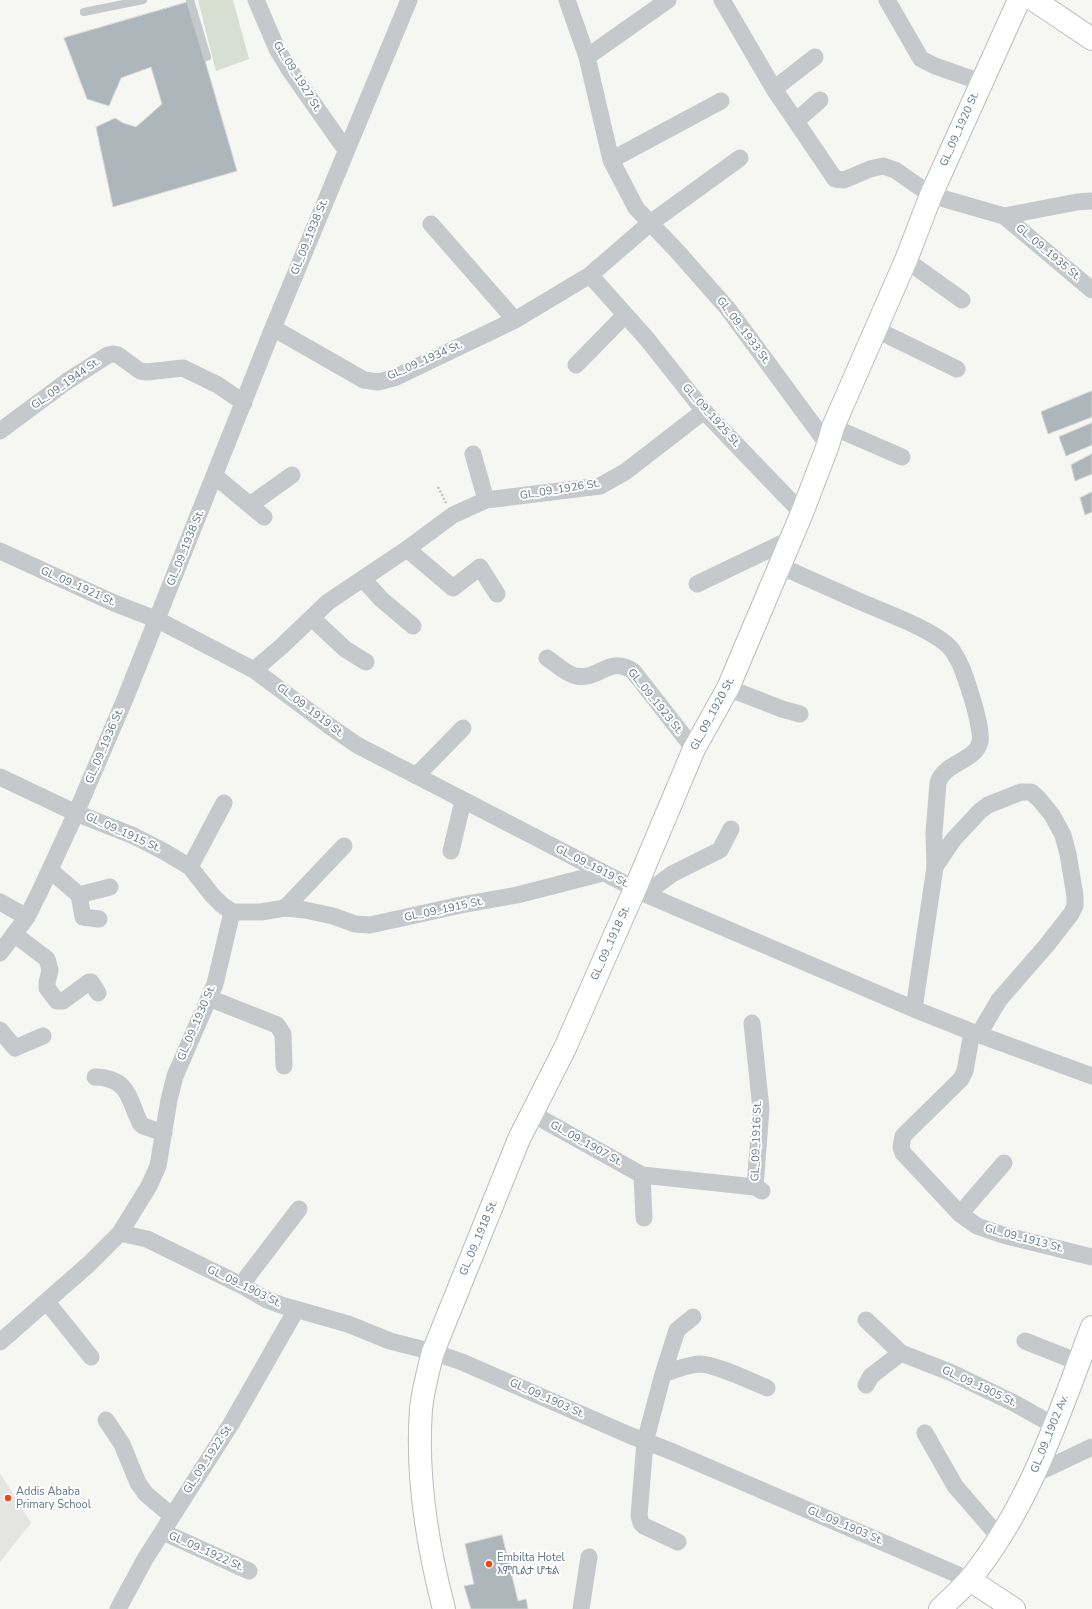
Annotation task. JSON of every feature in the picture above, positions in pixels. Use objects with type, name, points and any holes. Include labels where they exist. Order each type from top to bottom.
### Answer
[{"type":"main road","name":"GL_09_1920 St.","points":[[640,891],[694,749],[728,688],[792,539],[831,436],[875,329],[906,260],[932,194],[1019,0]]},
{"type":"main road","points":[[1034,0],[1092,39]]},
{"type":"main road","name":"GL_09_1918 St.","points":[[444,1609],[428,1542],[420,1465],[421,1408],[433,1352],[519,1139],[640,891]]},
{"type":"main road","name":"GL_09_1902 Av.","points":[[940,1609],[970,1580],[1000,1538],[1035,1474],[1055,1426],[1092,1327]]},
{"type":"main road","points":[[970,1580],[1014,1609]]},
{"type":"street","name":"GL_09_1927 St.","points":[[256,0],[277,49],[289,69],[346,150]]},
{"type":"street","name":"GL_09_1938 St.","points":[[158,620],[273,328],[409,0]]},
{"type":"street","name":"GL_09_1933 St.","points":[[567,0],[587,57],[611,160],[636,208],[728,309],[831,436]]},
{"type":"street","points":[[587,57],[668,0]]},
{"type":"street","points":[[722,0],[774,89],[835,179],[844,180],[870,169],[883,166],[895,170],[932,194],[1004,216],[1077,202],[1092,201]]},
{"type":"street","points":[[887,0],[921,59],[934,66],[981,82]]},
{"type":"street","points":[[774,89],[815,57]]},
{"type":"street","points":[[796,121],[820,100]]},
{"type":"street","points":[[611,160],[721,101]]},
{"type":"street","points":[[649,224],[740,158]]},
{"type":"street","name":"GL_09_1935 St.","points":[[1004,216],[1092,290]]},
{"type":"street","points":[[431,224],[515,320]]},
{"type":"street","name":"GL_09_1934 St.","points":[[273,328],[364,380],[378,382],[394,378],[515,320],[590,275],[649,224]]},
{"type":"street","points":[[906,260],[962,300]]},
{"type":"street","name":"GL_09_1925 St.","points":[[590,275],[648,339],[704,411],[802,513]]},
{"type":"street","points":[[576,364],[625,315]]},
{"type":"street","points":[[875,329],[958,369]]},
{"type":"street","name":"GL_09_1944 St.","points":[[0,431],[66,382],[113,354],[118,355],[140,371],[147,372],[183,368],[218,385],[244,403]]},
{"type":"street","name":"GL_09_1926 St.","points":[[254,670],[328,602],[407,549],[453,515],[486,500],[600,486],[625,472],[704,411]]},
{"type":"street","points":[[831,436],[902,457]]},
{"type":"street","points":[[473,454],[486,500]]},
{"type":"street","points":[[250,505],[292,475]]},
{"type":"street","points":[[215,476],[264,517]]},
{"type":"street","points":[[697,584],[792,539]]},
{"type":"street","points":[[407,549],[453,588],[480,567],[497,594]]},
{"type":"street","name":"GL_09_1921 St.","points":[[0,551],[114,603],[158,620]]},
{"type":"street","points":[[780,566],[933,634],[952,649],[963,669],[975,706],[981,742],[976,751],[946,770],[940,776],[938,783],[934,834],[935,868],[914,1009]]},
{"type":"street","points":[[362,579],[381,599],[413,626]]},
{"type":"street","points":[[312,618],[341,645],[366,662]]},
{"type":"street","name":"GL_09_1919 St.","points":[[158,620],[254,670],[346,738],[463,801],[603,873],[640,891],[914,1009],[1092,1076]]},
{"type":"street","name":"GL_09_1936 St.","points":[[0,953],[27,917],[50,870],[76,813],[158,620]]},
{"type":"street","name":"GL_09_1923 St.","points":[[547,658],[568,673],[578,676],[588,675],[617,665],[630,668],[694,749]]},
{"type":"street","points":[[728,688],[800,714]]},
{"type":"street","points":[[416,776],[463,728]]},
{"type":"street","name":"GL_09_1915 St.","points":[[0,777],[76,813],[134,836],[165,852],[190,867],[212,895],[232,912],[261,912],[285,908],[305,910],[332,916],[355,924],[370,925],[461,905],[517,895],[603,873]]},
{"type":"street","points":[[935,868],[953,840],[980,812],[988,805],[1021,792],[1031,792],[1052,815],[1062,835],[1068,854],[1075,896],[1075,906],[1071,914],[1046,946],[999,1000],[975,1033]]},
{"type":"street","points":[[451,851],[463,801]]},
{"type":"street","points":[[190,867],[224,803]]},
{"type":"street","points":[[640,891],[720,850],[731,829]]},
{"type":"street","points":[[285,908],[344,846]]},
{"type":"street","points":[[50,870],[79,895],[83,917],[99,919]]},
{"type":"street","points":[[79,895],[110,887]]},
{"type":"street","points":[[0,902],[27,917]]},
{"type":"street","name":"GL_09_1930 St.","points":[[0,1342],[89,1264],[120,1233],[149,1186],[158,1166],[175,1076],[209,998],[220,962],[232,912]]},
{"type":"street","points":[[14,934],[47,959],[50,970],[47,988],[57,1001],[63,1001],[89,982],[91,982],[98,993]]},
{"type":"street","points":[[209,998],[276,1025],[283,1034],[284,1066]]},
{"type":"street","name":"GL_09_1916 St.","points":[[752,1023],[760,1109],[759,1189]]},
{"type":"street","points":[[0,1030],[15,1048],[43,1036]]},
{"type":"street","name":"GL_09_1913 St.","points":[[975,1033],[965,1071],[961,1079],[903,1136],[901,1140],[903,1153],[960,1214],[978,1226],[1003,1235],[1092,1257]]},
{"type":"street","points":[[95,1077],[111,1079],[122,1086],[129,1095],[140,1123],[143,1126],[164,1133]]},
{"type":"street","name":"GL_09_1907 St.","points":[[531,1113],[642,1175],[759,1189]]},
{"type":"street","points":[[960,1214],[1004,1163]]},
{"type":"street","points":[[642,1175],[644,1218]]},
{"type":"street","points":[[241,1285],[299,1209]]},
{"type":"street","name":"GL_09_1903 St.","points":[[120,1233],[147,1239],[241,1285],[265,1299],[296,1310],[348,1324],[390,1341],[433,1352],[462,1362],[645,1442],[673,1452],[970,1580]]},
{"type":"street","points":[[47,1302],[91,1357]]},
{"type":"street","name":"GL_09_1922 St","points":[[118,1609],[138,1571],[231,1424],[296,1310]]},
{"type":"street","points":[[678,1542],[644,1526],[640,1522],[639,1516],[645,1442],[663,1374],[677,1330],[693,1317]]},
{"type":"street","name":"GL_09_1905 St.","points":[[866,1320],[901,1353],[952,1373],[1014,1403],[1055,1426]]},
{"type":"street","points":[[1025,1341],[1078,1362]]},
{"type":"street","points":[[866,1385],[871,1376],[901,1353]]},
{"type":"street","points":[[663,1374],[699,1364],[710,1366],[767,1388]]},
{"type":"street","name":"GL_09_1922 St.","points":[[106,1420],[122,1444],[138,1483],[146,1494],[172,1516]]},
{"type":"street","points":[[925,1433],[955,1486],[1000,1538]]},
{"type":"street","points":[[1035,1474],[1092,1446]]},
{"type":"street","name":"GL_09_1922 St.","points":[[163,1532],[249,1571]]},
{"type":"street","points":[[581,1609],[589,1558]]},
{"type":"lane","points":[[84,12],[143,0]]},
{"type":"lane","points":[[190,0],[207,57]]},
{"type":"shaded area","points":[[198,0],[233,0],[249,59],[216,71]]},
{"type":"shaded area","name":"Addis Ababa Primary School","points":[[0,1473],[31,1523],[0,1562]]},
{"type":"building","points":[[188,2],[237,171],[113,207],[96,127],[115,118],[123,123],[136,127],[162,104],[151,67],[121,78],[109,106],[87,99],[64,38]]},
{"type":"building","points":[[1092,391],[1092,417],[1048,434],[1041,412]]},
{"type":"building","points":[[1092,423],[1092,445],[1066,456],[1059,437]]},
{"type":"building","points":[[1092,454],[1092,474],[1075,481],[1071,465]]},
{"type":"building","points":[[1092,492],[1092,512],[1085,515],[1080,498]]},
{"type":"building","name":"Embilta Hotel እምቢልታ ሆቴል","points":[[502,1535],[518,1601],[526,1599],[528,1609],[471,1609],[464,1586],[474,1584],[465,1544]]},
{"type":"place","name":"Addis Ababa Primary School","points":[[8,1498]]},
{"type":"place","name":"Embilta Hotel እምቢልታ ሆቴል","points":[[489,1564]]}]
